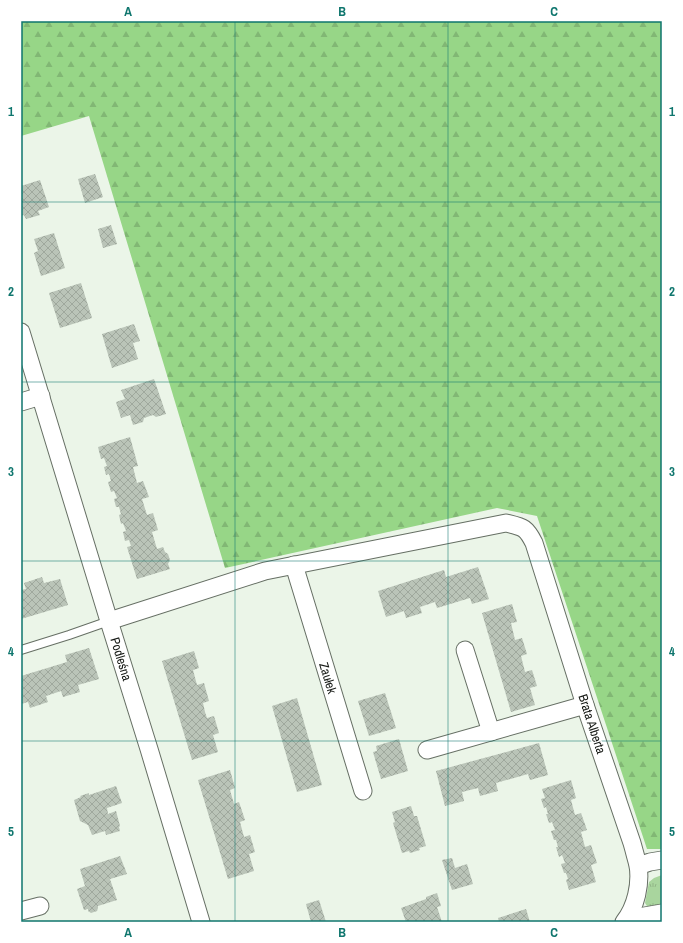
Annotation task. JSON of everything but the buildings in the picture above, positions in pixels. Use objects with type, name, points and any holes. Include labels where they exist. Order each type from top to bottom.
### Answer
[{"type":"street","name":"Podleśna","points":[[21,332],[201,922]]},
{"type":"street","points":[[21,402],[41,396]]},
{"type":"street","name":"Brata Alberta","points":[[294,565],[506,523],[519,526],[528,532],[534,543],[585,705],[632,843],[638,866],[638,888],[633,905],[625,920]]},
{"type":"street","points":[[109,621],[265,571],[294,565]]},
{"type":"street","name":"Zaułek","points":[[294,565],[363,791]]},
{"type":"street","points":[[465,650],[491,732]]},
{"type":"street","points":[[427,750],[585,705]]},
{"type":"street","points":[[638,866],[662,860]]},
{"type":"street","points":[[21,911],[40,906]]},
{"type":"street","points":[[625,920],[662,913]]},
{"type":"lane","points":[[21,650],[109,621]]},
{"type":"green space","points":[[21,21],[662,21],[662,849],[647,849],[537,516],[497,508],[225,568],[89,116],[21,136]]},
{"type":"green space","points":[[662,875],[662,906],[650,908],[645,903],[649,882]]}]
